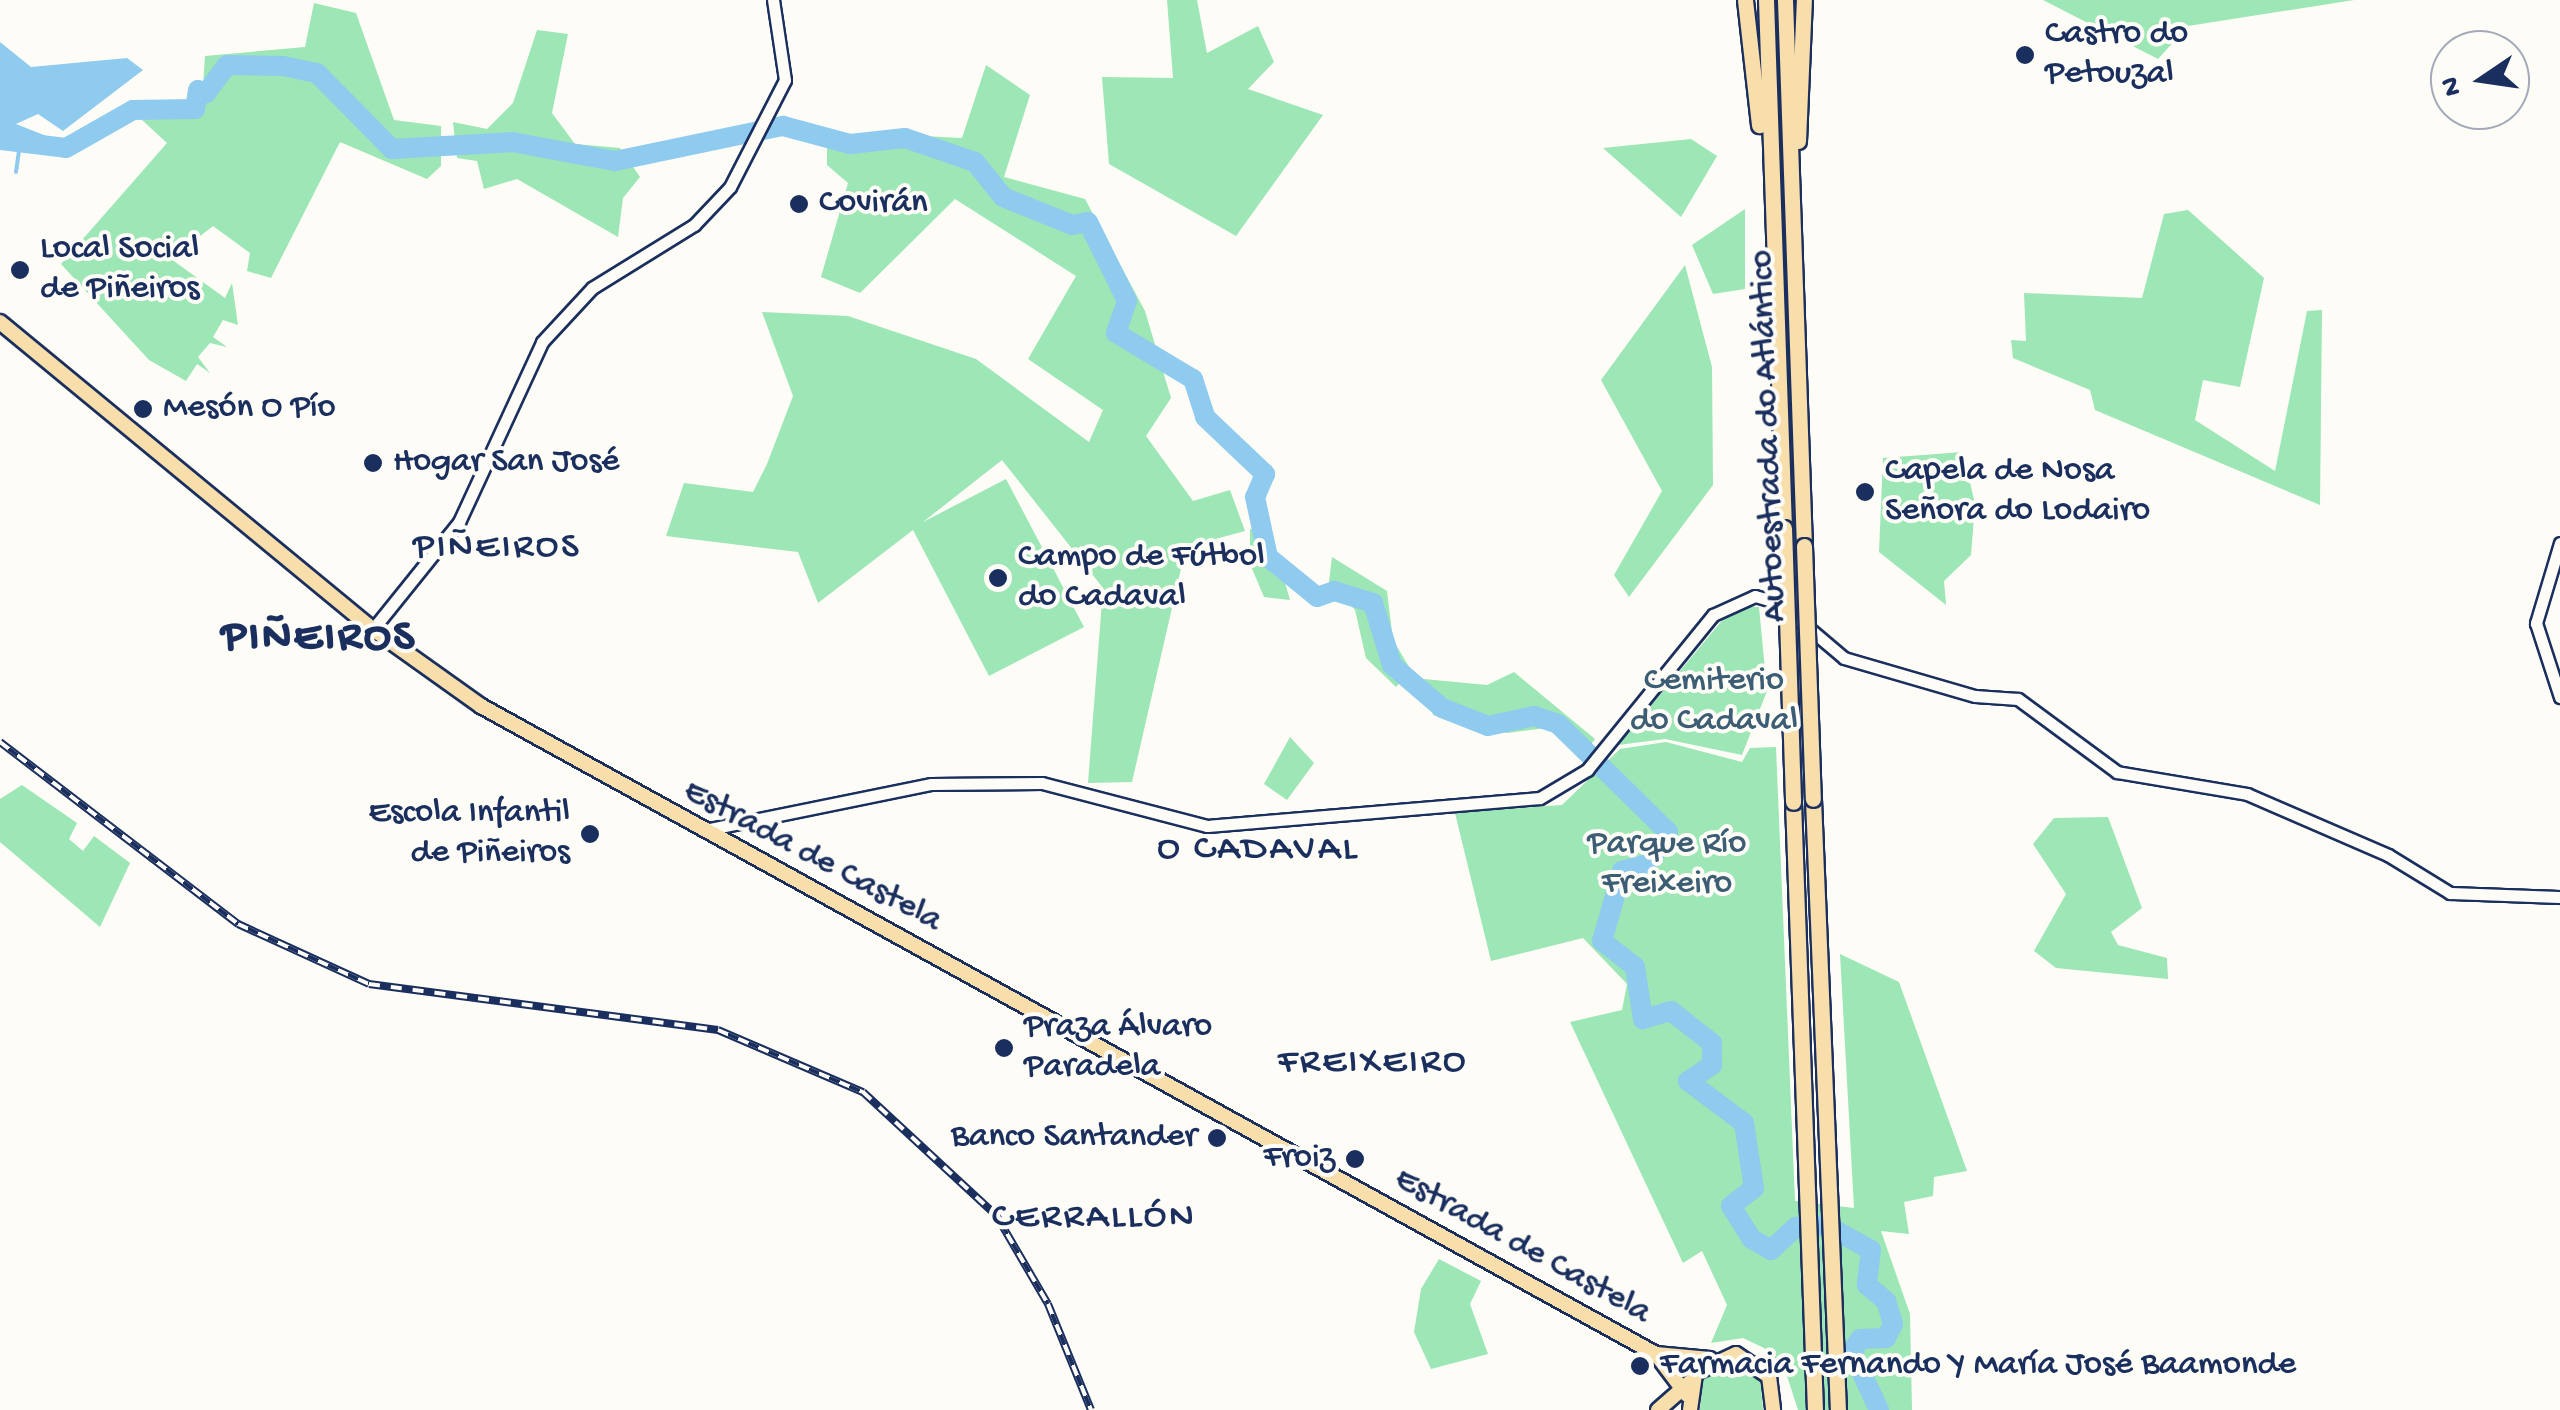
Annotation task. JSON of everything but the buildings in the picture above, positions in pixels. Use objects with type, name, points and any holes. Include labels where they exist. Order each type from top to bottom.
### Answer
[{"type":"highway","points":[[1745,0],[1782,504]]},
{"type":"highway","name":"Autoestrada do Atlántico","points":[[1766,0],[1813,1410]]},
{"type":"highway","name":"Autoestrada do Atlántico","points":[[1785,0],[1816,908],[1841,1410]]},
{"type":"highway","points":[[1797,365],[1804,0]]},
{"type":"main road","name":"Estrada de Castela","points":[[0,322],[373,629],[481,706],[700,831],[1656,1354]]},
{"type":"main road","points":[[1656,1354],[1710,1359],[1736,1354],[1760,1365],[1775,1407]]},
{"type":"main road","points":[[1656,1354],[1685,1394]]},
{"type":"main road","points":[[1658,1410],[1685,1394],[1710,1359]]},
{"type":"street","points":[[373,629],[459,522],[542,342],[592,288],[705,215],[760,139],[770,120],[786,63],[773,0]]},
{"type":"street","points":[[2560,542],[2536,622],[2560,697]]},
{"type":"street","points":[[700,831],[972,783],[1042,783],[1207,826],[1250,826],[1385,804],[1540,798],[1587,770],[1713,615],[1755,596],[1780,603],[1844,658],[1974,696],[2018,699],[2117,772],[2247,794],[2371,846],[2450,894],[2560,898]]},
{"type":"green space","points":[[1167,0],[1197,0],[1207,53],[1258,26],[1274,62],[1248,89],[1323,115],[1236,236],[1109,164],[1102,77],[1173,78]]},
{"type":"green space","points":[[2043,0],[2354,0],[2188,26],[2158,59]]},
{"type":"green space","points":[[314,3],[356,13],[394,120],[441,126],[441,166],[427,179],[340,142],[271,278],[247,271],[250,253],[213,226],[171,259],[225,298],[232,283],[238,325],[223,320],[213,337],[227,347],[210,343],[198,357],[210,373],[197,364],[186,381],[149,360],[61,264],[167,143],[141,119],[186,115],[202,102],[205,56],[305,47]]},
{"type":"green space","points":[[537,30],[568,34],[552,113],[575,144],[620,148],[640,177],[623,198],[618,237],[517,179],[484,189],[477,161],[457,158],[453,122],[487,129],[513,103]]},
{"type":"green space","points":[[986,65],[1030,95],[1004,177],[1085,199],[1145,311],[1171,398],[1146,436],[1193,501],[1230,490],[1245,531],[1186,547],[1132,782],[1088,783],[1103,588],[1002,460],[923,522],[1006,479],[1084,627],[989,676],[913,530],[818,603],[798,552],[666,536],[684,483],[753,492],[767,464],[793,396],[762,312],[848,316],[976,359],[1089,442],[1103,410],[1028,359],[1076,276],[955,199],[860,293],[821,277],[848,183],[827,165],[827,144],[864,133],[962,138]]},
{"type":"green space","points":[[1691,139],[1717,156],[1681,217],[1603,148]]},
{"type":"green space","points":[[1745,209],[1745,289],[1713,294],[1692,245]]},
{"type":"green space","points":[[2188,210],[2264,278],[2240,387],[2203,380],[2195,420],[2275,471],[2307,311],[2322,310],[2320,505],[2095,410],[2090,390],[2013,358],[2011,340],[2026,341],[2024,293],[2142,298],[2164,214]]},
{"type":"green space","points":[[1685,265],[1712,367],[1713,485],[1629,597],[1614,575],[1662,491],[1601,380]]},
{"type":"green space","points":[[1963,452],[1975,504],[1971,555],[1944,581],[1946,605],[1879,552],[1883,458]]},
{"type":"green space","points":[[1269,527],[1290,600],[1264,597],[1250,564],[1250,529]]},
{"type":"green space","points":[[1332,557],[1387,591],[1393,640],[1411,670],[1396,687],[1366,658],[1355,610],[1329,582]]},
{"type":"green space","name":"Cemiterio do Cadaval","points":[[1744,607],[1759,607],[1767,691],[1742,755],[1665,739],[1618,745],[1725,617]]},
{"type":"green space","points":[[1514,672],[1595,739],[1587,750],[1554,727],[1507,733],[1433,715],[1424,679],[1487,685]]},
{"type":"green space","points":[[1290,737],[1314,763],[1287,800],[1264,784]]},
{"type":"green space","name":"Parque Río Freixeiro","points":[[1666,742],[1742,762],[1750,748],[1776,747],[1795,1201],[1854,1208],[1840,954],[1899,982],[1967,1171],[1934,1177],[1933,1196],[1904,1202],[1909,1234],[1881,1231],[1910,1314],[1912,1410],[1798,1410],[1786,1373],[1764,1348],[1743,1338],[1711,1343],[1727,1305],[1702,1251],[1683,1263],[1570,1022],[1622,1010],[1627,984],[1583,938],[1491,961],[1455,813],[1562,805],[1620,749]]},
{"type":"green space","points":[[22,785],[77,823],[69,839],[83,851],[94,836],[130,863],[100,927],[0,842],[0,799]]},
{"type":"green space","points":[[2108,817],[2142,908],[2111,932],[2118,945],[2167,958],[2168,979],[2056,968],[2034,951],[2066,894],[2033,844],[2054,818]]},
{"type":"green space","points":[[1439,1259],[1481,1281],[1470,1304],[1488,1354],[1431,1369],[1414,1332],[1421,1289]]},
{"type":"green space","points":[[1735,1361],[1760,1376],[1763,1410],[1700,1410],[1703,1375]]},
{"type":"water","points":[[0,42],[31,67],[127,58],[143,70],[63,131],[38,114],[16,124],[59,141],[57,150],[0,145]]},
{"type":"waterway","points":[[0,140],[66,148],[133,110],[195,109],[198,90],[206,93],[227,65],[283,66],[317,73],[392,149],[512,142],[615,161],[783,126],[850,144],[905,138],[975,162],[1003,197],[1072,225],[1088,222],[1127,301],[1116,333],[1193,379],[1205,417],[1265,474],[1255,497],[1268,557],[1317,597],[1334,591],[1373,603],[1392,665],[1442,708],[1488,726],[1534,716],[1558,724],[1668,832],[1648,864],[1622,871],[1602,941],[1635,967],[1643,1019],[1671,1011],[1712,1043],[1712,1065],[1688,1081],[1744,1123],[1754,1188],[1731,1206],[1752,1239],[1771,1250],[1796,1227],[1826,1225],[1871,1250],[1867,1285],[1886,1301],[1893,1324],[1886,1338],[1860,1339],[1852,1352],[1879,1410]]},
{"type":"waterway","points":[[16,172],[20,145]]},
{"type":"railway","points":[[0,742],[238,924],[369,984],[718,1030],[863,1092],[996,1215],[1048,1304],[1091,1410]]},
{"type":"place","name":"Castro do Petouzal","points":[[2025,55]]},
{"type":"place","name":"Covirán","points":[[799,204]]},
{"type":"place","name":"Local Social de Piñeiros","points":[[20,270]]},
{"type":"place","name":"Mesón O Pío","points":[[143,409]]},
{"type":"place","name":"Hogar San José","points":[[373,463]]},
{"type":"place","name":"Capela de Nosa Señora do Lodairo","points":[[1865,492]]},
{"type":"place","name":"Campo de Fútbol do Cadaval","points":[[998,578]]},
{"type":"place","name":"Escola Infantil de Piñeiros","points":[[590,834]]},
{"type":"place","name":"Praza Álvaro Paradela","points":[[1004,1048]]},
{"type":"place","name":"Banco Santander","points":[[1217,1138]]},
{"type":"place","name":"Froiz","points":[[1355,1159]]},
{"type":"place","name":"Farmacia Fernando Y María José Baamonde","points":[[1640,1366]]},
{"type":"district","name":"PIÑEIROS","points":[[497,549]]},
{"type":"district","name":"PIÑEIROS","points":[[319,639]]},
{"type":"district","name":"O CADAVAL","points":[[1258,851]]},
{"type":"district","name":"FREIXEIRO","points":[[1373,1064]]},
{"type":"district","name":"CERRALLÓN","points":[[1094,1219]]}]
